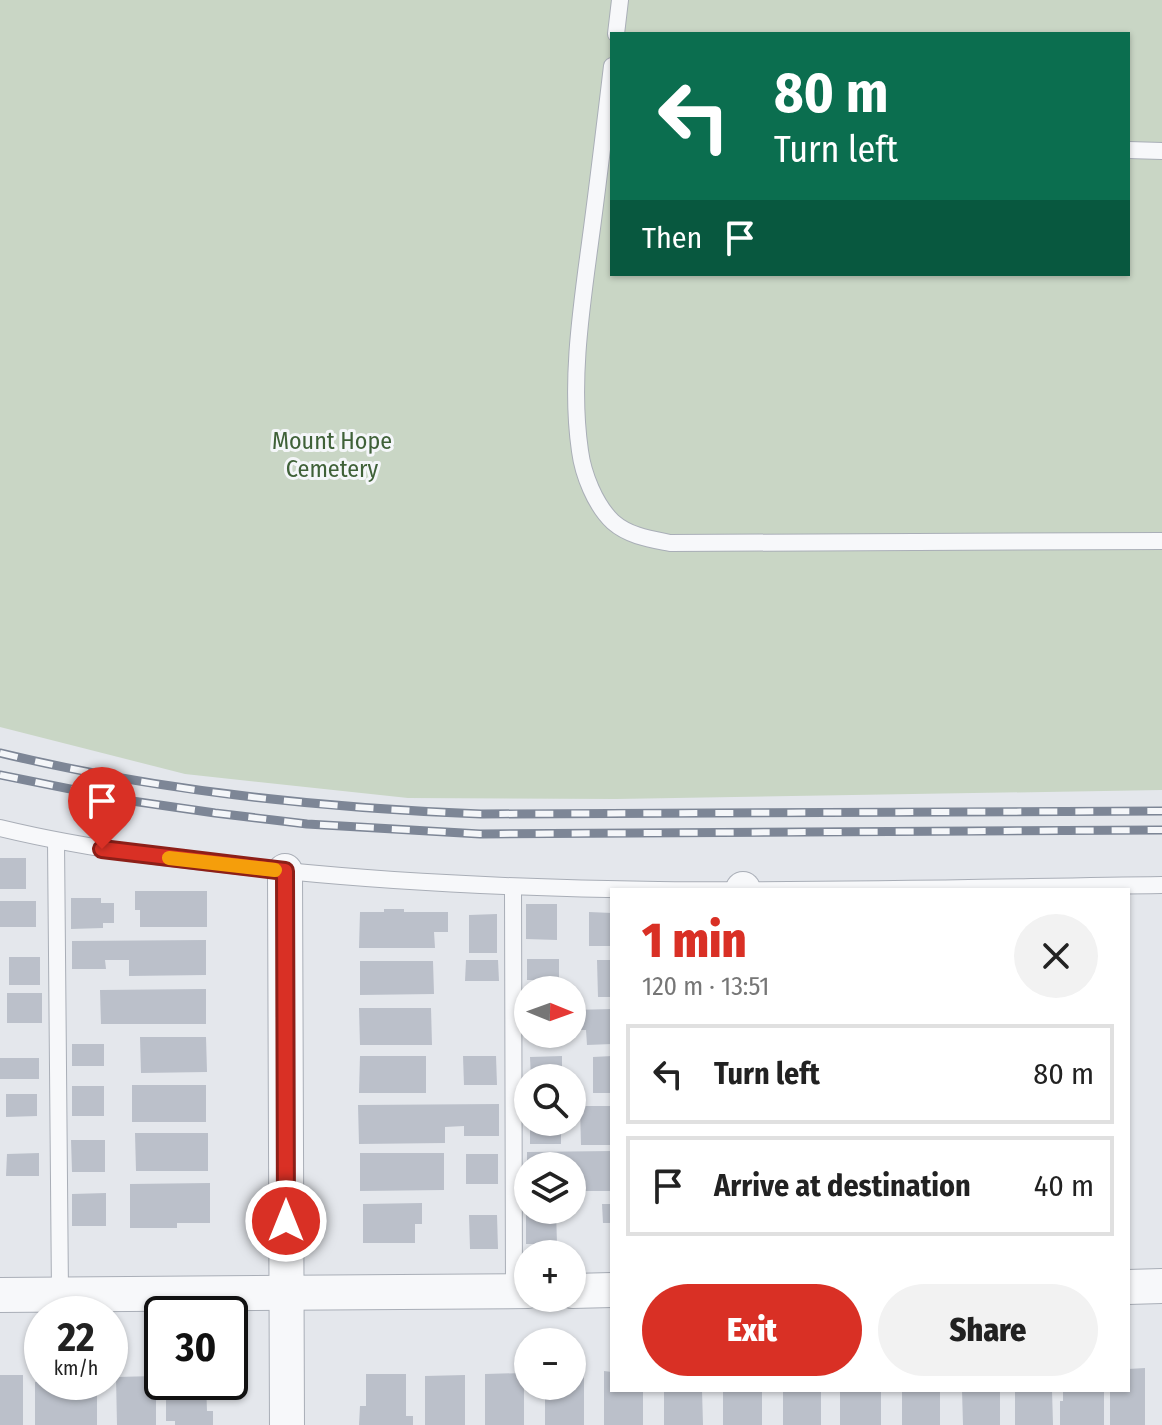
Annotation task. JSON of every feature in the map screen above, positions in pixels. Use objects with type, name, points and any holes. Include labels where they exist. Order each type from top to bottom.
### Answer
[{"type":"street","points":[[285,871],[287,1425]]},
{"type":"street","points":[[1130,1287],[1162,1286]]},
{"type":"street","points":[[586,1291],[610,1290]]},
{"type":"street","points":[[0,1295],[514,1291]]},
{"type":"lane","points":[[616,32],[620,0]]},
{"type":"lane","points":[[610,82],[578,367],[579,448],[583,468],[596,497],[613,522],[640,537],[670,543],[1162,541]]},
{"type":"lane","points":[[1130,150],[1162,151]]},
{"type":"lane","points":[[595,203],[610,194]]},
{"type":"lane","points":[[0,828],[140,855],[369,880],[513,888],[610,889]]},
{"type":"lane","points":[[56,841],[60,1294]]},
{"type":"lane","points":[[1018,888],[1162,885]]},
{"type":"lane","points":[[513,888],[520,1240]]},
{"type":"green space","name":"Mount Hope Cemetery","points":[[0,0],[1162,0],[1162,790],[616,799],[408,798],[185,774],[0,727]]},
{"type":"building","points":[[0,858],[26,858],[26,889],[0,889]]},
{"type":"building","points":[[135,891],[207,891],[207,927],[140,927],[140,910],[135,910]]},
{"type":"building","points":[[71,898],[101,898],[101,903],[114,903],[114,923],[103,923],[103,928],[71,929]]},
{"type":"building","points":[[0,901],[36,901],[36,927],[0,927]]},
{"type":"building","points":[[526,904],[557,904],[557,940],[526,939]]},
{"type":"building","points":[[384,909],[448,912],[448,932],[434,932],[435,948],[359,948],[360,912],[384,912]]},
{"type":"building","points":[[589,912],[610,913],[610,946],[589,946]]},
{"type":"building","points":[[497,914],[497,953],[469,953],[469,915]]},
{"type":"building","points":[[206,940],[206,975],[129,976],[129,960],[105,960],[106,969],[72,969],[72,941]]},
{"type":"building","points":[[9,957],[40,957],[40,985],[9,985]]},
{"type":"building","points":[[527,959],[559,959],[559,976],[527,976]]},
{"type":"building","points":[[466,960],[498,960],[499,981],[465,981]]},
{"type":"building","points":[[597,960],[610,960],[610,997],[598,997]]},
{"type":"building","points":[[360,961],[433,961],[434,994],[360,995]]},
{"type":"building","points":[[206,989],[206,1024],[101,1024],[100,990]]},
{"type":"building","points":[[7,993],[42,993],[42,1023],[7,1023]]},
{"type":"building","points":[[359,1008],[431,1008],[432,1045],[360,1045]]},
{"type":"building","points":[[610,1009],[610,1044],[587,1045],[586,1010]]},
{"type":"building","points":[[140,1037],[206,1037],[207,1072],[141,1073]]},
{"type":"building","points":[[72,1044],[104,1044],[104,1066],[72,1066]]},
{"type":"building","points":[[360,1056],[426,1056],[426,1093],[359,1093]]},
{"type":"building","points":[[463,1056],[496,1056],[497,1085],[464,1085]]},
{"type":"building","points":[[562,1056],[562,1064],[530,1064],[530,1057]]},
{"type":"building","points":[[610,1056],[610,1093],[593,1093],[593,1057]]},
{"type":"building","points":[[0,1058],[39,1058],[39,1079],[0,1079]]},
{"type":"building","points":[[132,1085],[206,1085],[206,1122],[132,1122]]},
{"type":"building","points":[[72,1086],[104,1086],[104,1116],[72,1116]]},
{"type":"building","points":[[6,1094],[37,1094],[37,1116],[6,1117]]},
{"type":"building","points":[[499,1104],[499,1136],[464,1136],[464,1126],[445,1127],[445,1143],[359,1144],[358,1105]]},
{"type":"building","points":[[586,1106],[610,1106],[610,1145],[581,1145],[581,1136],[586,1136]]},
{"type":"building","points":[[135,1133],[208,1133],[208,1171],[136,1171]]},
{"type":"building","points":[[530,1136],[561,1136],[561,1144],[530,1144]]},
{"type":"building","points":[[71,1140],[105,1140],[105,1172],[72,1172]]},
{"type":"building","points":[[610,1151],[610,1191],[586,1191],[586,1152],[527,1152]]},
{"type":"building","points":[[39,1153],[39,1176],[6,1176],[7,1154]]},
{"type":"building","points":[[360,1153],[444,1153],[444,1190],[360,1191]]},
{"type":"building","points":[[466,1154],[498,1154],[498,1184],[466,1184]]},
{"type":"building","points":[[210,1183],[210,1223],[177,1223],[177,1228],[130,1228],[130,1184]]},
{"type":"building","points":[[106,1193],[106,1226],[72,1226],[72,1194]]},
{"type":"building","points":[[422,1203],[422,1224],[415,1224],[415,1243],[363,1243],[363,1204]]},
{"type":"building","points":[[602,1204],[610,1204],[610,1223],[603,1223]]},
{"type":"building","points":[[469,1215],[497,1215],[498,1249],[470,1249]]},
{"type":"building","points":[[526,1224],[556,1224],[557,1240],[526,1240]]},
{"type":"building","points":[[1145,1368],[1145,1425],[1110,1425],[1110,1392],[1130,1392],[1130,1369]]},
{"type":"building","points":[[604,1371],[610,1372],[610,1392],[643,1392],[643,1425],[604,1425]]},
{"type":"building","points":[[514,1373],[514,1400],[524,1400],[524,1425],[485,1425],[485,1374]]},
{"type":"building","points":[[366,1374],[406,1374],[406,1416],[413,1416],[413,1425],[359,1425],[360,1406],[366,1406]]},
{"type":"building","points":[[0,1375],[23,1375],[23,1425],[0,1425]]},
{"type":"building","points":[[465,1375],[465,1425],[425,1425],[425,1376]]},
{"type":"building","points":[[144,1376],[144,1400],[156,1400],[156,1425],[117,1425],[116,1400],[128,1400],[128,1377]]},
{"type":"building","points":[[664,1392],[702,1392],[703,1425],[664,1425]]},
{"type":"building","points":[[723,1392],[762,1392],[762,1425],[723,1425]]},
{"type":"building","points":[[783,1392],[821,1392],[821,1425],[783,1425]]},
{"type":"building","points":[[840,1392],[881,1392],[881,1425],[840,1425]]},
{"type":"building","points":[[902,1392],[940,1392],[940,1425],[902,1425]]},
{"type":"building","points":[[962,1392],[1000,1392],[1000,1425],[963,1425]]},
{"type":"building","points":[[1015,1392],[1052,1392],[1053,1425],[1015,1425]]},
{"type":"building","points":[[1063,1392],[1104,1392],[1104,1425],[1060,1425],[1060,1401],[1063,1401]]},
{"type":"building","points":[[35,1400],[97,1400],[97,1425],[35,1425]]},
{"type":"building","points":[[166,1400],[207,1400],[207,1411],[213,1411],[213,1425],[175,1425],[175,1421],[166,1421]]},
{"type":"building","points":[[545,1400],[584,1400],[584,1425],[545,1425]]},
{"type":"railway","points":[[0,753],[119,778],[239,796],[420,811],[481,814],[1162,811]]},
{"type":"railway","points":[[0,775],[125,800],[215,813],[307,824],[480,834],[1162,830]]},
{"type":"slow traffic","points":[[169,858],[275,870]]},
{"type":"route","points":[[102,849],[285,871],[286,1221]]}]
